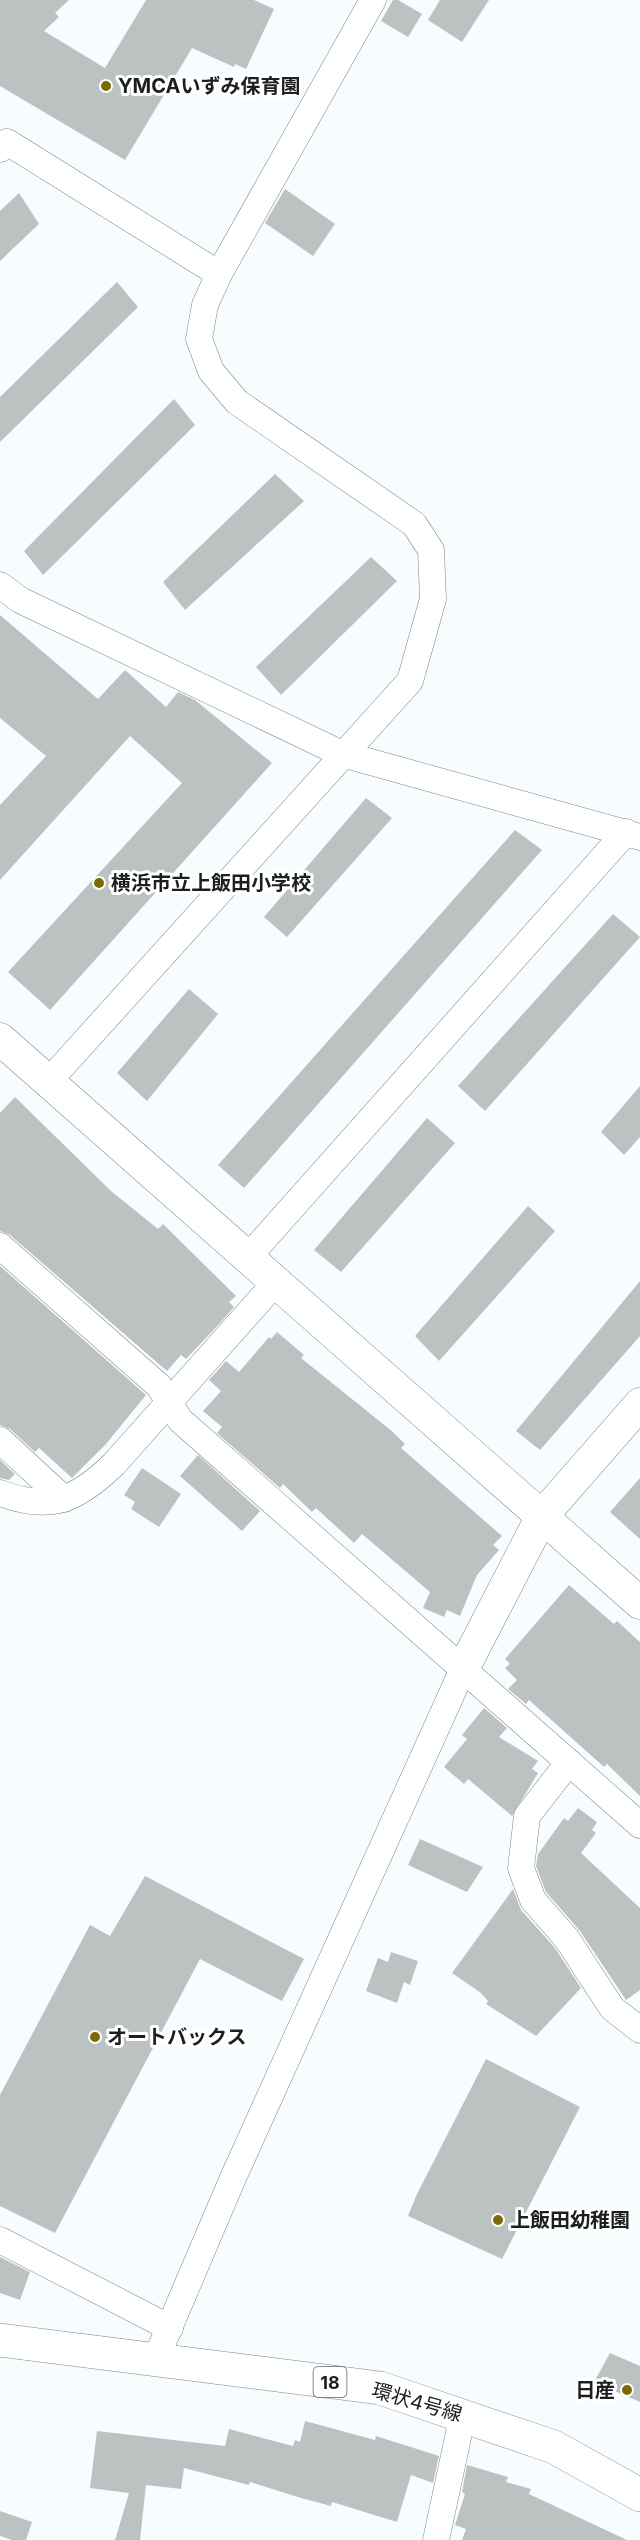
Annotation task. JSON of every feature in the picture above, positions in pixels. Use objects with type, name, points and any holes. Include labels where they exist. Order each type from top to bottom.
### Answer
[{"type":"main road","name":"環状4号線","points":[[0,2340],[380,2388],[463,2414],[554,2447],[640,2495]]},
{"type":"street","points":[[48,1082],[410,681],[433,599],[431,550],[414,524],[237,402],[211,371],[199,339],[205,305],[219,274],[373,0]]},
{"type":"street","points":[[2,142],[219,274]]},
{"type":"street","points":[[0,585],[20,600],[342,754],[633,835],[248,1257]]},
{"type":"street","points":[[0,1039],[640,1603]]},
{"type":"street","points":[[0,1246],[159,1386],[180,1420],[640,1825]]},
{"type":"street","points":[[0,1493],[25,1503],[43,1503],[64,1499],[92,1486],[169,1404],[276,1282]]},
{"type":"street","points":[[155,2361],[238,2167],[463,1669],[542,1516],[640,1404]]},
{"type":"street","points":[[0,1440],[64,1499]]},
{"type":"street","points":[[569,1762],[527,1816],[521,1868],[533,1900],[567,1939],[612,2008],[640,2030]]},
{"type":"street","points":[[0,2240],[170,2328]]},
{"type":"street","points":[[436,2540],[463,2414]]},
{"type":"building","name":"YMCAいずみ保育園","points":[[0,0],[69,0],[55,13],[59,17],[44,31],[105,68],[146,0],[254,0],[274,9],[246,69],[235,64],[234,67],[192,48],[125,160],[0,86]]},
{"type":"building","points":[[393,0],[398,0],[422,14],[408,37],[381,21]]},
{"type":"building","points":[[440,0],[489,0],[462,42],[428,20]]},
{"type":"building","points":[[285,189],[335,224],[313,256],[265,223]]},
{"type":"building","points":[[19,193],[39,224],[0,261],[0,211]]},
{"type":"building","points":[[117,282],[138,307],[0,442],[0,397]]},
{"type":"building","points":[[174,399],[195,425],[43,575],[24,551]]},
{"type":"building","points":[[275,474],[304,501],[185,610],[163,582]]},
{"type":"building","points":[[371,557],[397,581],[281,695],[256,667]]},
{"type":"building","points":[[0,615],[98,699],[125,670],[166,707],[178,692],[195,700],[272,763],[50,1010],[8,972],[182,783],[130,736],[0,880],[0,805],[46,756],[0,718]]},
{"type":"building","points":[[366,798],[392,818],[287,937],[264,917]]},
{"type":"building","points":[[515,830],[542,850],[244,1188],[218,1165]]},
{"type":"building","points":[[613,914],[640,937],[485,1111],[458,1086]]},
{"type":"building","points":[[189,989],[218,1014],[147,1101],[117,1073]]},
{"type":"building","points":[[640,1086],[640,1137],[624,1155],[601,1132]]},
{"type":"building","points":[[15,1097],[111,1191],[158,1229],[163,1224],[236,1296],[229,1302],[234,1307],[221,1322],[186,1359],[181,1355],[167,1371],[10,1235],[0,1231],[0,1113]]},
{"type":"building","points":[[427,1118],[455,1143],[341,1272],[314,1250]]},
{"type":"building","points":[[528,1206],[555,1231],[439,1361],[415,1336]]},
{"type":"building","points":[[0,1266],[146,1395],[106,1444],[72,1478],[39,1448],[35,1452],[10,1429],[0,1425]]},
{"type":"building","points":[[640,1281],[640,1336],[540,1450],[516,1431]]},
{"type":"building","points":[[277,1332],[304,1355],[301,1358],[393,1432],[405,1444],[401,1448],[502,1536],[493,1545],[499,1550],[477,1575],[460,1616],[447,1610],[444,1617],[423,1608],[430,1592],[362,1534],[354,1543],[316,1508],[312,1512],[283,1484],[280,1488],[217,1433],[222,1427],[203,1411],[221,1391],[209,1380],[226,1361],[239,1372],[269,1337],[271,1339]]},
{"type":"building","points":[[198,1455],[260,1511],[242,1531],[180,1476]]},
{"type":"building","points":[[0,1460],[15,1474],[9,1480],[0,1478]]},
{"type":"building","points":[[142,1468],[181,1494],[159,1527],[131,1509],[135,1502],[124,1495]]},
{"type":"building","points":[[640,1478],[640,1539],[610,1512]]},
{"type":"building","points":[[569,1585],[614,1624],[617,1621],[640,1642],[640,1796],[607,1764],[604,1767],[529,1700],[526,1704],[508,1689],[517,1680],[505,1668],[510,1664],[505,1659]]},
{"type":"building","points":[[484,1708],[507,1728],[499,1737],[538,1761],[532,1769],[538,1773],[512,1816],[468,1779],[464,1784],[444,1767],[467,1739],[462,1735]]},
{"type":"building","points":[[578,1808],[597,1822],[592,1830],[596,1833],[581,1853],[640,1908],[640,1990],[626,2000],[580,1931],[546,1892],[536,1866],[538,1854],[564,1818],[568,1821]]},
{"type":"building","points":[[420,1839],[483,1867],[467,1892],[408,1865]]},
{"type":"building","name":"オートバックス","points":[[145,1876],[304,1959],[282,2001],[200,1959],[55,2233],[0,2206],[0,2095],[90,1925],[110,1936]]},
{"type":"building","points":[[513,1889],[521,1910],[555,1948],[581,1988],[536,2036],[486,2004],[488,2001],[481,1993],[452,1973]]},
{"type":"building","points":[[391,1952],[418,1961],[410,1985],[404,1982],[397,2003],[366,1991],[378,1958],[388,1962]]},
{"type":"building","points":[[486,2059],[580,2107],[502,2259],[408,2216]]},
{"type":"building","points":[[0,2257],[30,2272],[20,2300],[0,2293]]},
{"type":"building","name":"日産","points":[[610,2353],[640,2366],[640,2402],[594,2382]]},
{"type":"building","points":[[305,2421],[375,2440],[376,2436],[439,2456],[433,2483],[411,2475],[397,2522],[332,2502],[331,2506],[250,2482],[249,2485],[184,2468],[181,2489],[146,2485],[140,2540],[115,2540],[129,2493],[90,2488],[97,2431],[225,2446],[229,2429],[293,2446],[295,2440],[300,2442]]},
{"type":"building","points":[[467,2465],[508,2477],[506,2482],[531,2489],[529,2494],[627,2540],[462,2540],[466,2529],[455,2525],[465,2494],[462,2492]]},
{"type":"building","points":[[0,2511],[32,2522],[26,2540],[12,2540],[0,2536]]},
{"type":"place","name":"YMCAいずみ保育園","points":[[106,86]]},
{"type":"place","name":"横浜市立上飯田小学校","points":[[99,883]]},
{"type":"place","name":"オートバックス","points":[[95,2037]]},
{"type":"place","name":"上飯田幼稚園","points":[[498,2220]]},
{"type":"place","name":"日産","points":[[627,2390]]}]
